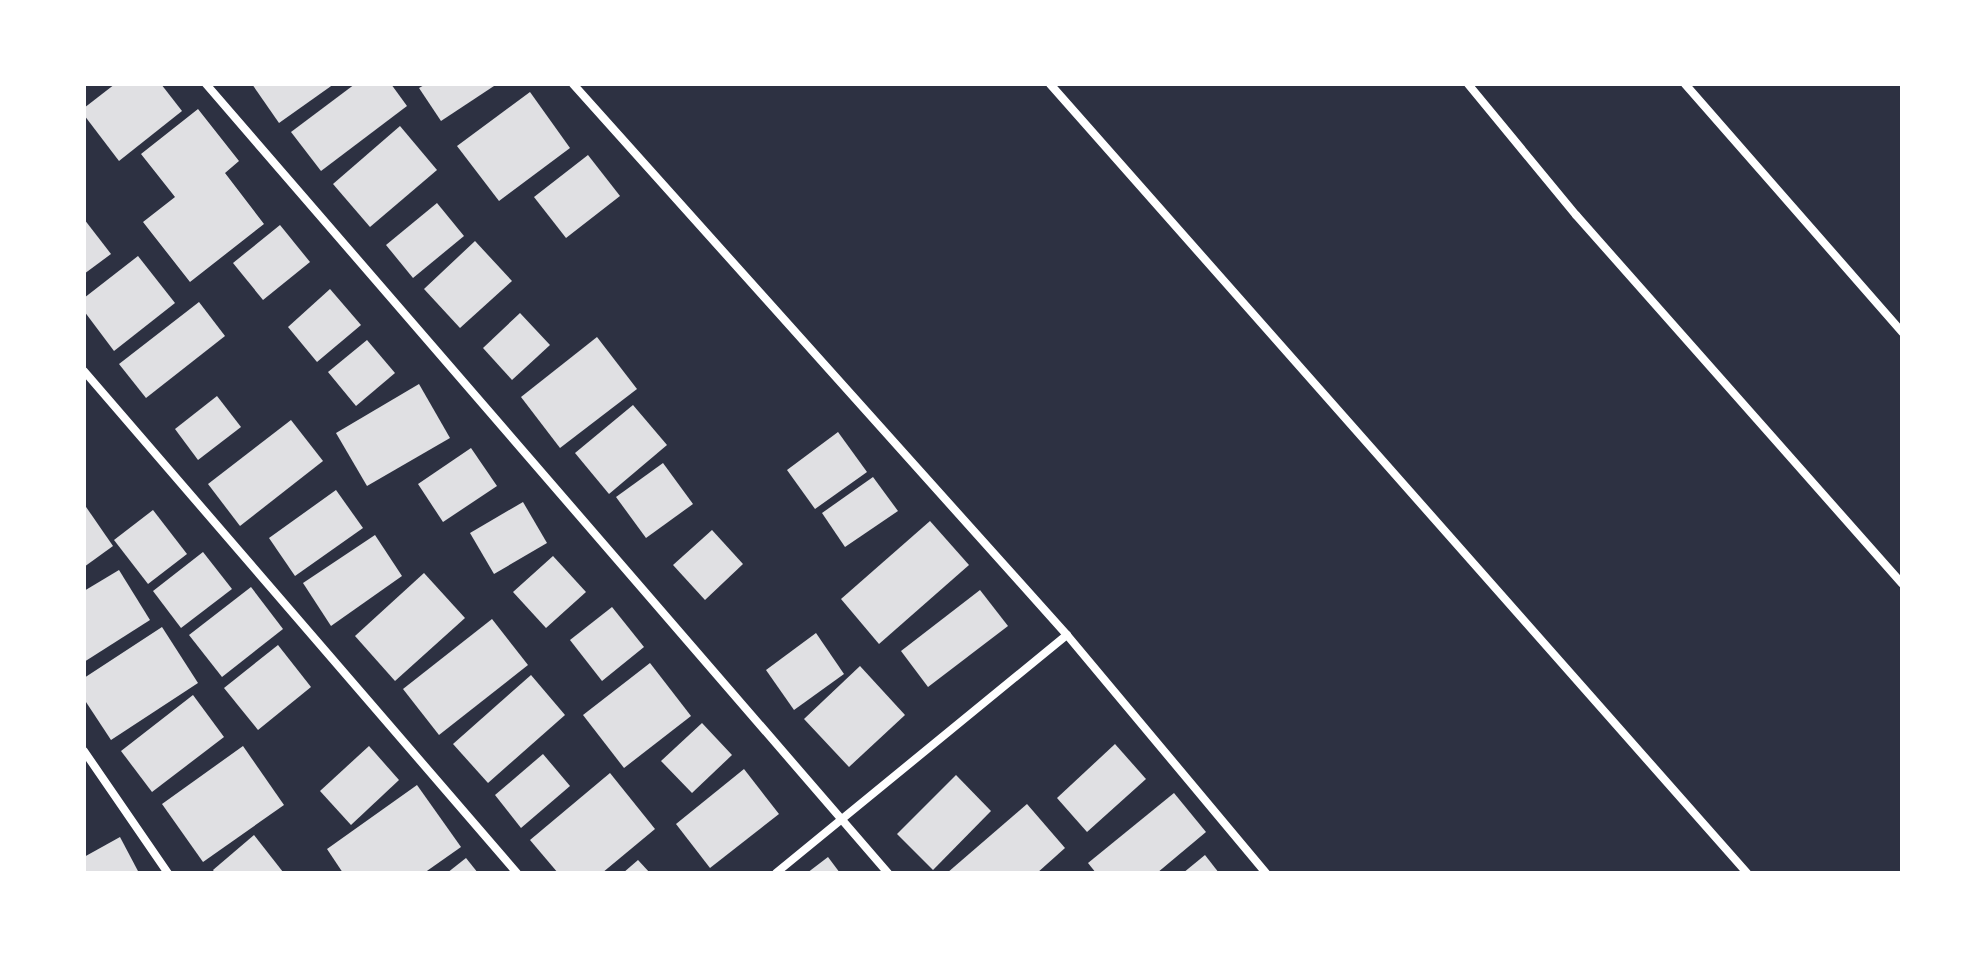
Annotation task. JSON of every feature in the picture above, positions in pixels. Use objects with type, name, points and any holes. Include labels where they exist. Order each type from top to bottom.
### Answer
[{"type":"street","points":[[206,84],[888,873]]},
{"type":"street","points":[[573,84],[1067,635],[1266,873]]},
{"type":"street","points":[[1050,84],[1747,873]]},
{"type":"street","points":[[1468,84],[1576,215],[1902,583]]},
{"type":"street","points":[[1685,84],[1902,332]]},
{"type":"street","points":[[84,371],[517,873]]},
{"type":"street","points":[[776,873],[1067,635]]},
{"type":"street","points":[[84,751],[168,873]]},
{"type":"building","points":[[115,84],[161,84],[182,111],[119,161],[84,115],[84,108]]},
{"type":"building","points":[[252,84],[334,84],[279,123]]},
{"type":"building","points":[[355,84],[391,84],[407,106],[321,171],[291,132]]},
{"type":"building","points":[[426,84],[497,84],[441,121],[419,88]]},
{"type":"building","points":[[530,92],[570,148],[499,201],[457,146]]},
{"type":"building","points":[[198,109],[239,161],[225,173],[264,224],[190,282],[143,222],[175,197],[141,154]]},
{"type":"building","points":[[400,126],[437,170],[370,227],[333,184]]},
{"type":"building","points":[[588,155],[620,196],[566,238],[534,197]]},
{"type":"building","points":[[437,203],[464,236],[413,278],[386,245]]},
{"type":"building","points":[[84,219],[111,254],[84,274]]},
{"type":"building","points":[[280,225],[310,262],[263,300],[233,263]]},
{"type":"building","points":[[475,241],[512,281],[460,328],[424,289]]},
{"type":"building","points":[[138,256],[175,303],[114,351],[84,311],[84,298]]},
{"type":"building","points":[[330,289],[361,325],[317,362],[288,327]]},
{"type":"building","points":[[199,302],[225,336],[146,398],[119,364]]},
{"type":"building","points":[[520,313],[550,345],[512,380],[483,348]]},
{"type":"building","points":[[597,337],[637,389],[560,448],[521,397]]},
{"type":"building","points":[[367,340],[395,373],[356,406],[328,372]]},
{"type":"building","points":[[419,384],[450,438],[367,486],[336,433]]},
{"type":"building","points":[[217,396],[241,427],[198,460],[175,429]]},
{"type":"building","points":[[633,405],[667,445],[609,494],[575,453]]},
{"type":"building","points":[[291,420],[323,461],[240,526],[208,484]]},
{"type":"building","points":[[838,432],[867,472],[815,509],[787,470]]},
{"type":"building","points":[[471,448],[497,486],[443,522],[418,484]]},
{"type":"building","points":[[663,463],[693,504],[646,538],[616,497]]},
{"type":"building","points":[[873,477],[898,511],[845,547],[822,513]]},
{"type":"building","points":[[336,490],[363,528],[295,576],[269,538]]},
{"type":"building","points":[[523,502],[547,543],[494,574],[470,533]]},
{"type":"building","points":[[84,504],[113,546],[84,567]]},
{"type":"building","points":[[153,510],[187,554],[148,584],[114,540]]},
{"type":"building","points":[[930,521],[969,565],[879,644],[841,599]]},
{"type":"building","points":[[712,530],[743,564],[705,600],[673,565]]},
{"type":"building","points":[[375,535],[402,576],[331,626],[303,583]]},
{"type":"building","points":[[203,552],[232,589],[181,628],[153,591]]},
{"type":"building","points":[[553,556],[586,592],[546,628],[513,592]]},
{"type":"building","points":[[119,570],[150,620],[84,662],[84,591]]},
{"type":"building","points":[[424,573],[465,618],[395,681],[355,636]]},
{"type":"building","points":[[251,587],[283,629],[222,677],[189,635]]},
{"type":"building","points":[[980,590],[1008,626],[928,687],[901,651]]},
{"type":"building","points":[[612,607],[644,647],[602,681],[570,640]]},
{"type":"building","points":[[492,619],[528,665],[439,735],[403,689]]},
{"type":"building","points":[[162,627],[198,683],[111,740],[84,699],[84,678]]},
{"type":"building","points":[[816,633],[844,674],[794,710],[766,670]]},
{"type":"building","points":[[278,645],[311,687],[258,730],[224,688]]},
{"type":"building","points":[[650,663],[691,716],[624,768],[583,715]]},
{"type":"building","points":[[860,666],[905,715],[849,767],[804,719]]},
{"type":"building","points":[[531,675],[565,715],[488,783],[453,744]]},
{"type":"building","points":[[193,695],[224,737],[152,792],[121,751]]},
{"type":"building","points":[[702,723],[732,755],[692,793],[661,761]]},
{"type":"building","points":[[1115,744],[1146,779],[1087,832],[1057,798]]},
{"type":"building","points":[[243,746],[284,805],[203,862],[162,804]]},
{"type":"building","points":[[369,746],[399,780],[351,825],[320,791]]},
{"type":"building","points":[[543,754],[570,786],[521,828],[495,795]]},
{"type":"building","points":[[744,769],[779,814],[710,868],[676,824]]},
{"type":"building","points":[[610,773],[655,829],[602,873],[558,873],[530,840]]},
{"type":"building","points":[[956,775],[991,811],[933,870],[897,834]]},
{"type":"building","points":[[417,785],[461,847],[424,873],[343,873],[327,849]]},
{"type":"building","points":[[1174,793],[1206,832],[1157,873],[1096,873],[1088,863]]},
{"type":"building","points":[[1027,804],[1065,848],[1037,873],[947,873]]},
{"type":"building","points":[[254,835],[283,872],[215,873],[213,870]]},
{"type":"building","points":[[120,837],[139,873],[84,873],[84,857]]},
{"type":"building","points":[[1205,855],[1219,873],[1183,873]]},
{"type":"building","points":[[828,857],[840,873],[807,873]]},
{"type":"building","points":[[466,858],[478,873],[447,873]]},
{"type":"building","points":[[638,860],[650,873],[623,873]]}]
